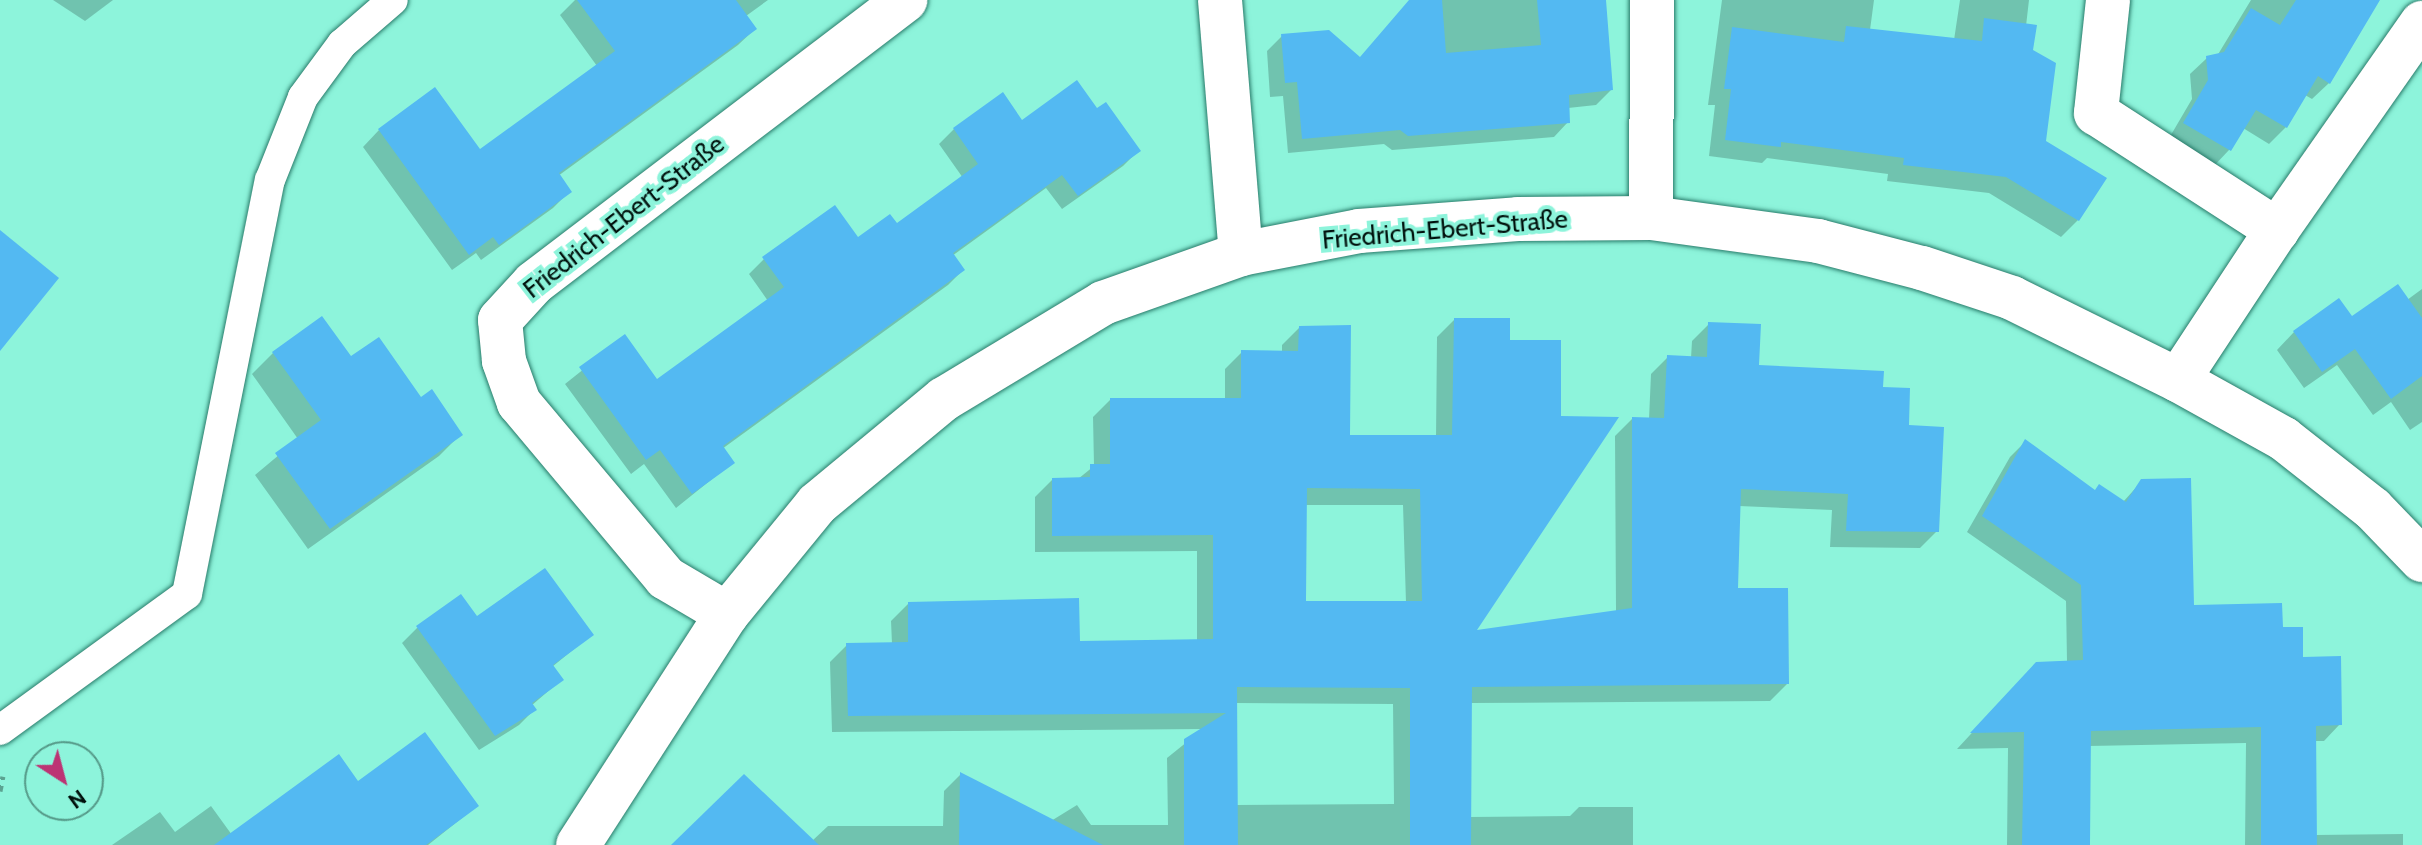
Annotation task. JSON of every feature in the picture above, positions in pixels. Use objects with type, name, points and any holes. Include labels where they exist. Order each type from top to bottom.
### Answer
[{"type":"street","name":"Friedrich-Ebert-Straße","points":[[727,614],[666,578],[519,403],[504,361],[500,320],[534,283],[905,0]]},
{"type":"street","points":[[1220,0],[1241,254]]},
{"type":"street","points":[[1651,218],[1652,0]]},
{"type":"street","points":[[2108,0],[2096,113],[2277,230]]},
{"type":"street","points":[[2178,380],[2277,230],[2422,23]]},
{"type":"street","name":"Friedrich-Ebert-Straße","points":[[578,845],[727,614],[817,504],[944,399],[1103,303],[1241,254],[1359,231],[1518,219],[1651,218],[1818,241],[1922,268],[2012,298],[2178,380],[2284,439],[2373,509],[2422,560]]},
{"type":"lane","points":[[0,730],[187,594],[270,180],[303,97],[342,44],[393,0]]},
{"type":"building","points":[[577,0],[736,0],[757,29],[559,173],[572,192],[499,245],[493,237],[469,255],[378,129],[435,87],[480,149],[615,51]]},
{"type":"building","points":[[1409,0],[1442,0],[1446,53],[1541,45],[1537,0],[1606,0],[1613,90],[1569,95],[1570,123],[1408,136],[1400,130],[1302,139],[1297,82],[1285,83],[1281,34],[1329,30],[1360,57]]},
{"type":"building","points":[[2296,0],[2380,0],[2330,84],[2318,76],[2287,128],[2256,110],[2231,151],[2183,123],[2208,80],[2206,56],[2224,52],[2251,8],[2280,25]]},
{"type":"building","points":[[1984,18],[2037,25],[2033,50],[2056,63],[2046,141],[2107,178],[2079,221],[2006,177],[1903,165],[1904,158],[1781,142],[1781,147],[1725,140],[1731,89],[1724,89],[1732,27],[1844,42],[1846,26],[1982,41]]},
{"type":"building","points":[[1077,80],[1097,108],[1106,102],[1141,151],[1078,196],[1062,175],[953,253],[965,270],[723,446],[735,463],[692,494],[660,450],[646,460],[579,367],[625,334],[657,379],[784,287],[762,257],[835,205],[858,237],[890,214],[897,223],[978,164],[953,128],[1003,92],[1022,120]]},
{"type":"building","points":[[0,230],[59,278],[0,351]]},
{"type":"building","points":[[2398,284],[2422,318],[2422,376],[2391,399],[2355,349],[2322,372],[2293,331],[2339,298],[2352,316]]},
{"type":"building","points":[[322,316],[351,356],[379,337],[421,397],[432,389],[463,435],[330,529],[275,453],[321,420],[272,352]]},
{"type":"building","points":[[1454,318],[1510,318],[1510,340],[1561,340],[1561,416],[1619,417],[1477,630],[1632,608],[1632,417],[1664,418],[1667,355],[1707,357],[1708,322],[1761,324],[1759,365],[1884,371],[1883,387],[1910,388],[1909,425],[1944,427],[1939,532],[1846,531],[1848,494],[1741,489],[1738,588],[1788,588],[1789,684],[1472,687],[1471,845],[1410,845],[1410,688],[1237,687],[1238,845],[1184,845],[1184,739],[1226,713],[848,716],[846,643],[908,642],[908,602],[1079,598],[1080,641],[1213,639],[1213,535],[1052,536],[1052,478],[1090,477],[1090,464],[1110,464],[1110,398],[1241,398],[1241,350],[1298,351],[1299,326],[1351,325],[1350,435],[1452,435]],"holes":[[[1307,488],[1420,489],[1422,601],[1306,601]]]},
{"type":"building","points":[[2025,439],[2095,490],[2099,484],[2126,502],[2141,479],[2191,478],[2194,605],[2282,603],[2283,627],[2303,627],[2303,657],[2341,656],[2342,725],[2316,726],[2317,845],[2261,845],[2261,727],[2091,731],[2090,845],[2022,845],[2024,732],[1970,733],[2036,662],[2083,660],[2081,585],[1982,516]]},
{"type":"building","points":[[545,568],[594,635],[553,665],[564,680],[532,703],[537,710],[495,736],[416,626],[461,594],[477,616]]},
{"type":"building","points":[[425,732],[479,806],[426,845],[214,845],[339,754],[358,781]]},
{"type":"building","points":[[960,772],[1103,845],[959,845]]},
{"type":"building","points":[[744,774],[819,845],[671,845]]}]
